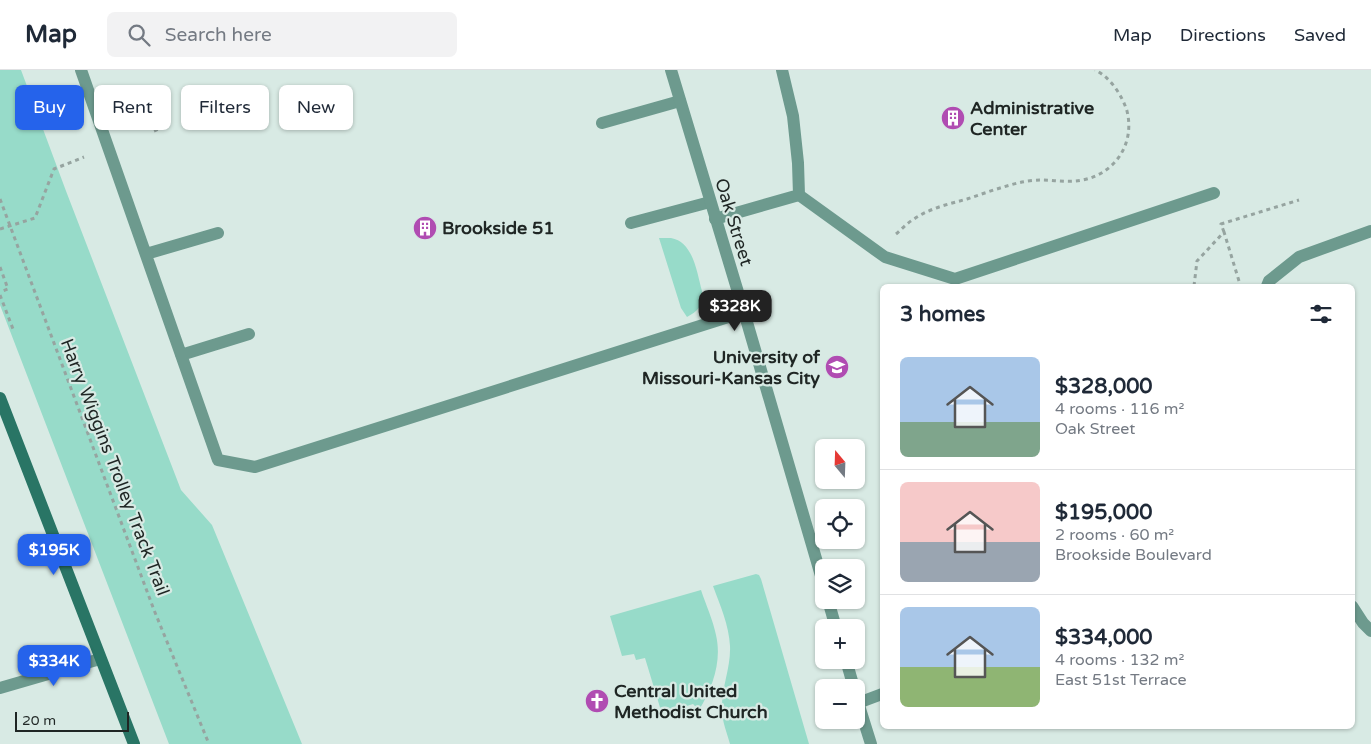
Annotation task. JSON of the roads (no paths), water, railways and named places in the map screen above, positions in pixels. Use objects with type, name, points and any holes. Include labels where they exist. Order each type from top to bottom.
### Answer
[{"type":"main road","points":[[0,398],[134,744]]},
{"type":"street","points":[[81,70],[218,460],[255,467],[744,312]]},
{"type":"street","name":"Oak Street","points":[[670,70],[744,312],[816,559]]},
{"type":"street","points":[[782,70],[793,116],[799,195]]},
{"type":"street","points":[[602,123],[680,101]]},
{"type":"street","points":[[799,195],[884,257],[956,279],[1214,193]]},
{"type":"street","points":[[714,219],[799,195]]},
{"type":"street","points":[[631,224],[710,202]]},
{"type":"street","points":[[1268,284],[1299,257],[1371,231]]},
{"type":"street","points":[[146,254],[218,233]]},
{"type":"street","points":[[181,355],[249,334]]},
{"type":"street","points":[[1355,611],[1371,631]]},
{"type":"street","points":[[0,688],[100,659]]},
{"type":"street","points":[[865,697],[880,694]]},
{"type":"street","points":[[865,725],[871,744]]},
{"type":"place","name":"Administrative Center","points":[[953,118]]},
{"type":"place","name":"Brookside 51","points":[[425,228]]},
{"type":"place","name":"University of Missouri-Kansas City","points":[[837,367]]},
{"type":"place","name":"Central United Methodist Church","points":[[597,701]]}]
